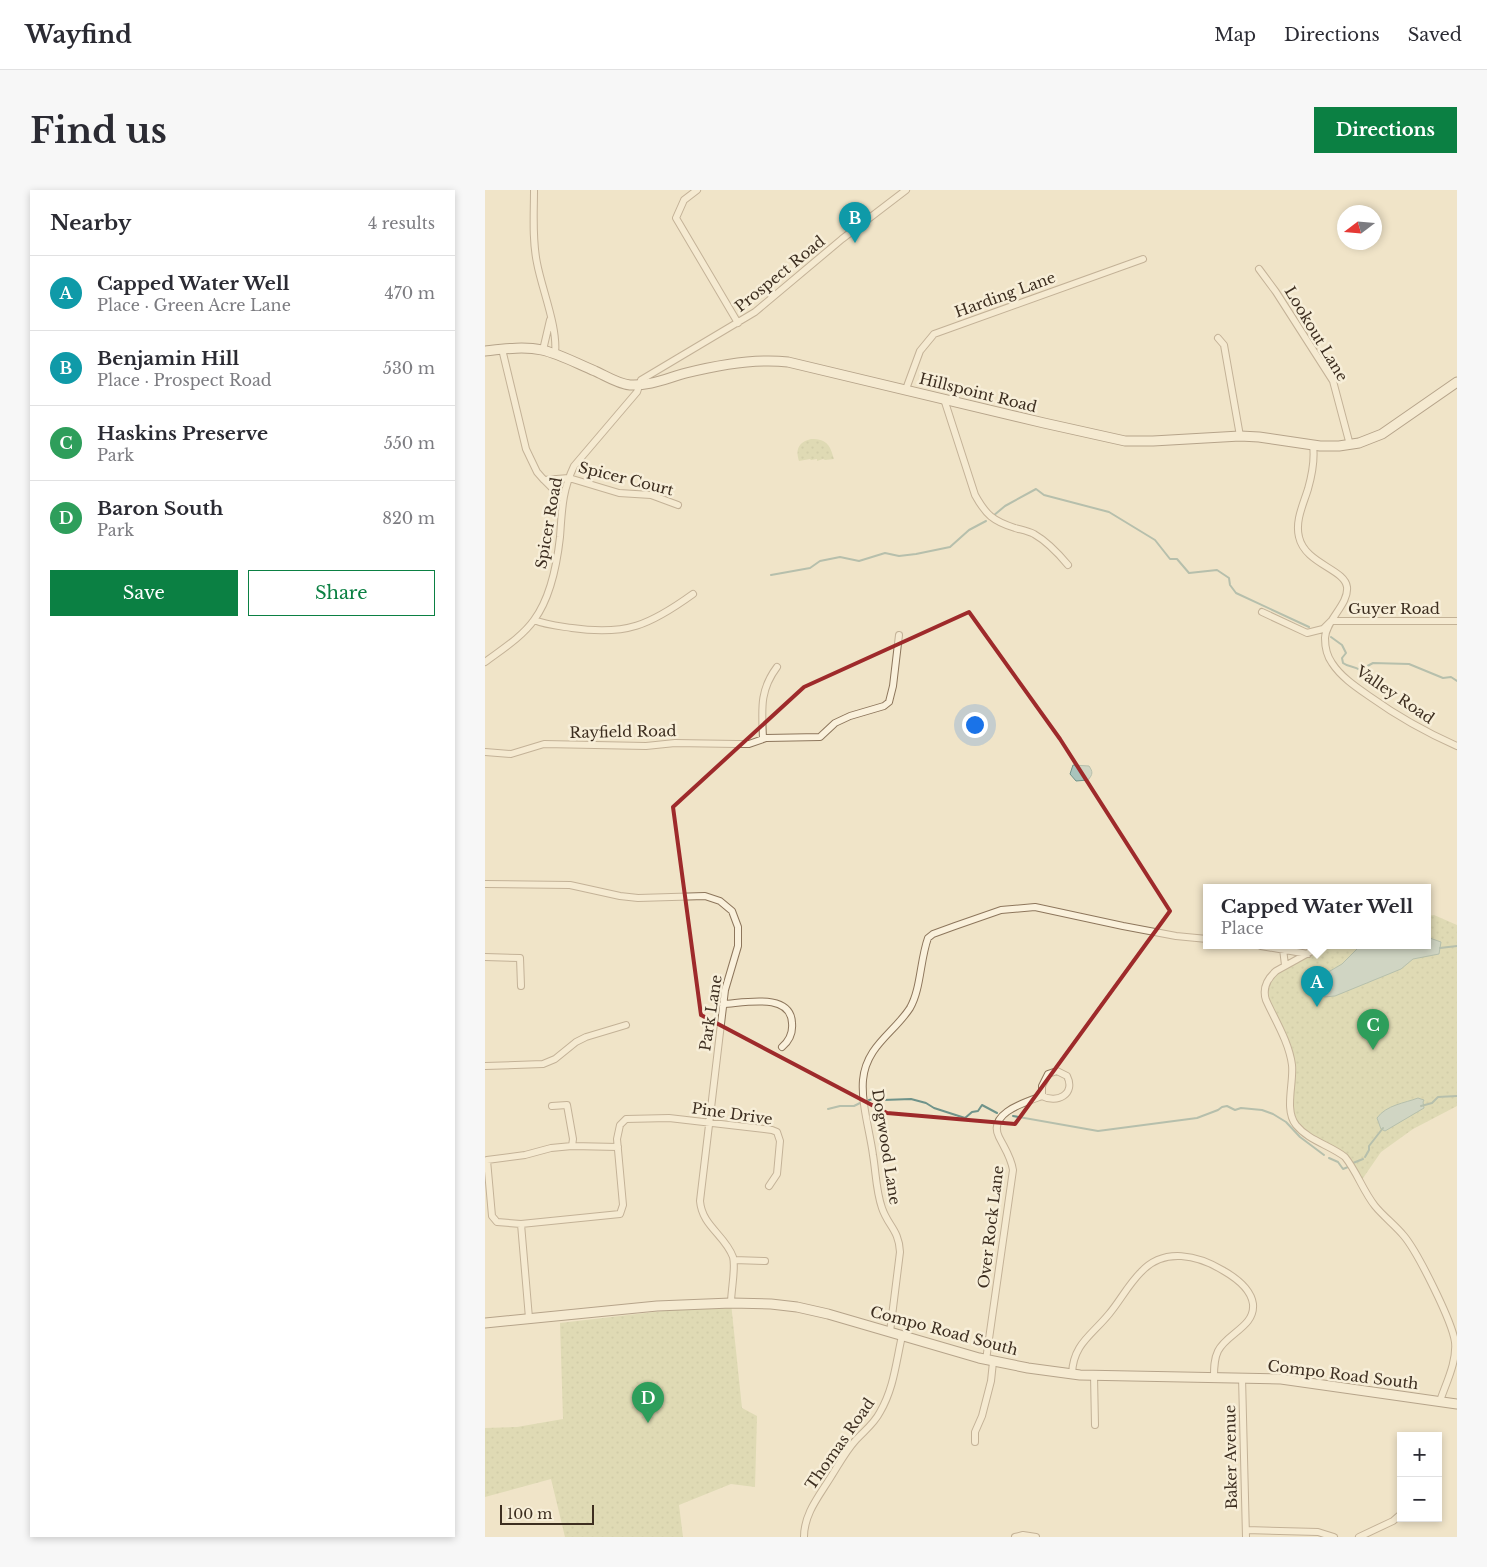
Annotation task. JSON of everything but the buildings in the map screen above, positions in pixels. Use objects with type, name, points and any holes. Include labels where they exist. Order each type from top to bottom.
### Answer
[{"type":"street","points":[[534,190],[534,232],[537,262],[551,319],[555,354]]},
{"type":"street","points":[[697,190],[684,200],[676,218],[738,323]]},
{"type":"street","name":"Prospect Road","points":[[639,385],[641,380],[755,312],[842,239],[907,190]]},
{"type":"street","name":"Harding Lane","points":[[906,389],[920,351],[933,334],[1143,259]]},
{"type":"street","name":"Lookout Lane","points":[[1259,269],[1333,381],[1350,445]]},
{"type":"street","points":[[543,350],[551,319]]},
{"type":"street","points":[[1219,338],[1224,344],[1240,436]]},
{"type":"street","name":"Hillspoint Road","points":[[485,351],[525,348],[543,350],[628,385],[655,383],[702,370],[774,361],[803,364],[1043,423],[1125,441],[1153,442],[1240,436],[1266,437],[1313,445],[1350,445],[1382,434],[1457,382]]},
{"type":"street","points":[[502,349],[526,450],[537,472],[563,499]]},
{"type":"street","name":"Spicer Road","points":[[485,662],[515,639],[534,620],[555,570],[563,499],[574,466],[637,392],[639,385]]},
{"type":"street","points":[[944,399],[975,495],[989,517],[1032,533],[1054,548],[1069,565]]},
{"type":"street","name":"Valley Road","points":[[1313,445],[1312,470],[1299,516],[1298,532],[1302,544],[1311,556],[1321,565],[1341,576],[1347,583],[1346,594],[1325,634],[1327,654],[1333,665],[1352,684],[1403,720],[1457,746]]},
{"type":"street","points":[[544,480],[569,478]]},
{"type":"street","name":"Spicer Court","points":[[569,478],[619,493],[651,495],[678,505]]},
{"type":"street","points":[[534,620],[589,631],[629,628],[652,620],[693,594]]},
{"type":"street","points":[[1262,612],[1307,633],[1323,629],[1331,622]]},
{"type":"street","name":"Guyer Road","points":[[1331,622],[1457,621]]},
{"type":"street","name":"Rayfield Road","points":[[485,752],[511,754],[544,744],[646,746],[685,743],[749,744],[763,739],[820,737],[835,723],[858,713],[884,706],[889,702],[893,686],[899,635]]},
{"type":"street","points":[[763,739],[762,715],[764,692],[767,681],[777,667]]},
{"type":"street","name":"Park Lane","points":[[485,884],[570,885],[632,897],[701,896],[720,901],[733,913],[739,931],[737,952],[726,984],[723,1004],[701,1194],[701,1210],[705,1220],[728,1247],[733,1260]]},
{"type":"street","name":"Dogwood Lane","points":[[890,1332],[900,1252],[899,1241],[884,1216],[879,1199],[863,1079],[871,1054],[879,1042],[911,1006],[928,938],[947,928],[1001,910],[1035,907],[1176,936],[1203,939]]},
{"type":"street","points":[[1285,965],[1283,949],[1308,954]]},
{"type":"street","points":[[1316,949],[1285,965],[1271,975],[1267,981],[1264,994],[1287,1046],[1291,1060],[1292,1119],[1304,1133],[1345,1157],[1374,1205],[1411,1245],[1426,1273],[1455,1342],[1452,1364],[1441,1401]]},
{"type":"street","points":[[485,957],[520,958],[521,986]]},
{"type":"street","points":[[723,1004],[762,1001],[783,1005],[792,1016],[793,1025],[790,1037],[782,1047]]},
{"type":"street","points":[[485,1066],[543,1064],[555,1059],[586,1037],[626,1025]]},
{"type":"street","name":"Over Rock Lane","points":[[989,1361],[1013,1170],[1010,1156],[999,1137],[997,1128],[1000,1118],[1007,1112],[1042,1096],[1052,1100],[1060,1099],[1069,1088],[1070,1083],[1067,1076],[1057,1070],[1048,1074],[1042,1086],[1042,1096]]},
{"type":"street","points":[[552,1106],[567,1105],[573,1146]]},
{"type":"street","name":"Pine Drive","points":[[617,1147],[618,1130],[623,1121],[629,1118],[709,1122],[768,1129],[777,1132],[781,1141],[777,1174],[769,1186]]},
{"type":"street","points":[[573,1146],[617,1147],[623,1205],[620,1214],[521,1224],[497,1222],[492,1216],[487,1160],[525,1155],[551,1148],[573,1146]]},
{"type":"street","points":[[521,1224],[529,1318]]},
{"type":"street","points":[[1072,1374],[1073,1365],[1083,1341],[1108,1316],[1139,1273],[1156,1260],[1176,1256],[1199,1259],[1213,1264],[1241,1283],[1252,1301],[1253,1311],[1247,1322],[1218,1350],[1215,1358],[1214,1377]]},
{"type":"street","points":[[731,1303],[733,1260],[765,1261]]},
{"type":"street","name":"Compo Road South","points":[[485,1323],[657,1306],[759,1303],[797,1307],[848,1319],[989,1361],[1072,1374],[1242,1377],[1295,1380],[1457,1404]]},
{"type":"street","name":"Thomas Road","points":[[805,1537],[806,1521],[816,1501],[847,1452],[855,1441],[874,1423],[885,1404],[894,1378],[902,1336]]},
{"type":"street","points":[[975,1442],[975,1432],[982,1416],[991,1381],[989,1361]]},
{"type":"street","points":[[1094,1375],[1095,1425]]},
{"type":"street","name":"Baker Avenue","points":[[1242,1377],[1246,1534]]},
{"type":"street","points":[[1359,1537],[1397,1518]]},
{"type":"street","points":[[1246,1534],[1318,1532],[1334,1537]]},
{"type":"street","points":[[1015,1537],[1023,1535],[1036,1537]]},
{"type":"highlighted area","points":[[969,612],[1060,739],[1170,911],[1015,1124],[887,1113],[701,1015],[673,807],[804,687]]},
{"type":"green space","points":[[811,439],[825,442],[831,450],[834,459],[799,461],[797,453],[799,447],[803,442]]},
{"type":"green space","points":[[1431,915],[1457,925],[1457,1106],[1413,1129],[1381,1152],[1361,1181],[1339,1152],[1313,1139],[1292,1119],[1291,1059],[1266,1000],[1265,987],[1271,975],[1316,949],[1431,949]]},
{"type":"green space","points":[[731,1303],[742,1408],[757,1416],[755,1487],[731,1484],[679,1505],[683,1537],[565,1537],[551,1479],[485,1497],[485,1428],[517,1427],[563,1419],[560,1323]]},
{"type":"water","points":[[1073,765],[1089,766],[1092,773],[1088,780],[1076,781],[1070,774]]},
{"type":"water","points":[[1431,938],[1441,942],[1439,954],[1413,959],[1401,969],[1335,996],[1324,997],[1319,988],[1318,978],[1342,964],[1357,949],[1431,949]]},
{"type":"water","points":[[1418,1098],[1424,1100],[1424,1108],[1385,1131],[1381,1129],[1377,1118],[1385,1110]]},
{"type":"waterway","points":[[993,516],[1005,506],[1036,489],[1044,495],[1109,512],[1155,540],[1170,559],[1177,559],[1189,573],[1217,570],[1229,578],[1230,585],[1236,593],[1309,627]]},
{"type":"waterway","points":[[771,575],[810,568],[820,561],[840,557],[859,561],[885,553],[899,556],[950,547],[969,530],[986,521]]},
{"type":"waterway","points":[[1331,637],[1342,645],[1346,653],[1342,658],[1343,663],[1360,670],[1373,663],[1409,664],[1443,678],[1451,677],[1457,681]]},
{"type":"waterway","points":[[1440,948],[1457,946]]},
{"type":"waterway","points":[[1421,1106],[1432,1103],[1438,1097],[1457,1096]]},
{"type":"waterway","points":[[869,1100],[878,1098],[883,1100],[911,1099],[965,1118],[972,1112],[978,1111],[982,1105],[997,1113]]},
{"type":"waterway","points":[[828,1109],[840,1106],[854,1106],[862,1102]]},
{"type":"waterway","points":[[1013,1116],[1098,1131],[1197,1118],[1227,1106],[1235,1110],[1241,1108],[1262,1110],[1286,1122],[1300,1137],[1324,1155]]},
{"type":"waterway","points":[[1365,1157],[1369,1146],[1383,1128]]},
{"type":"waterway","points":[[1329,1158],[1338,1162],[1343,1169],[1348,1167]]},
{"type":"waterway","points":[[1353,1163],[1363,1159]]},
{"type":"place","name":"Benjamin Hill","points":[[855,243]]},
{"type":"place","name":"Capped Water Well","points":[[1317,1007]]},
{"type":"place","name":"Haskins Preserve","points":[[1373,1050]]},
{"type":"place","name":"Baron South","points":[[648,1423]]}]
